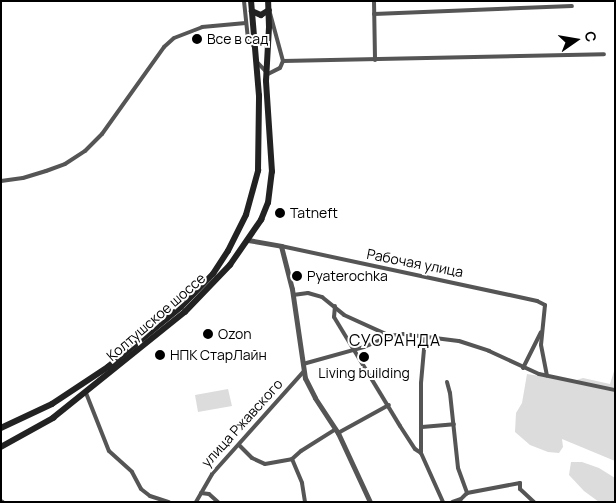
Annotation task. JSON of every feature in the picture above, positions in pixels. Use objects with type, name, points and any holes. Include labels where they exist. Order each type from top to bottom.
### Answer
[{"type":"main road","name":"Колтушское шоссе","points":[[1,428],[52,404],[108,366],[181,307],[217,268],[239,231],[256,188],[260,155],[257,62],[251,1]]},
{"type":"main road","name":"Колтушское шоссе","points":[[2,445],[40,426],[86,393],[196,302],[230,266],[261,220],[271,185],[266,73],[268,1]]},
{"type":"main road","points":[[252,11],[261,15],[269,10]]},
{"type":"street","points":[[244,1],[248,37],[256,48]]},
{"type":"street","points":[[374,1],[375,60]]},
{"type":"street","points":[[374,14],[572,6]]},
{"type":"street","points":[[269,10],[283,61]]},
{"type":"street","points":[[1,181],[23,178],[47,171],[65,164],[85,151],[102,134],[125,105],[164,47],[174,38],[202,28],[246,23]]},
{"type":"street","points":[[283,61],[604,54]]},
{"type":"street","points":[[257,62],[266,73],[276,71],[283,61]]},
{"type":"street","points":[[248,240],[281,246],[293,295],[304,371],[312,394],[337,431],[370,502]]},
{"type":"street","name":"Рабочая улица","points":[[281,246],[537,301],[545,305],[541,332]]},
{"type":"street","points":[[293,295],[308,292],[322,297],[344,315],[390,336]]},
{"type":"street","points":[[335,306],[334,317],[345,332],[354,351],[415,449],[421,453]]},
{"type":"street","points":[[523,368],[541,332]]},
{"type":"street","points":[[541,332],[541,345],[547,375]]},
{"type":"street","points":[[303,364],[354,351],[390,336],[403,334],[458,341],[472,345],[523,368],[615,390]]},
{"type":"street","points":[[425,338],[421,383],[421,453],[444,502]]},
{"type":"street","name":"улица Ржавского","points":[[196,502],[212,474],[304,371]]},
{"type":"street","points":[[447,382],[454,424],[458,468],[467,493]]},
{"type":"street","points":[[86,393],[109,451],[132,472],[141,489],[150,496],[169,502]]},
{"type":"street","points":[[239,445],[252,458],[265,464],[292,459],[301,450],[388,406]]},
{"type":"street","points":[[422,427],[454,424]]},
{"type":"street","points":[[292,459],[302,483],[305,502]]},
{"type":"street","points":[[452,502],[461,499],[467,493],[520,483],[520,489],[534,502]]},
{"type":"street","points":[[201,493],[209,494],[218,502]]},
{"type":"shaded area","points":[[615,368],[615,461],[562,439],[563,447],[559,453],[548,452],[530,445],[515,432],[516,413],[522,403],[527,374],[573,381],[583,378],[610,384]]},
{"type":"shaded area","points":[[228,389],[232,406],[198,412],[195,395]]},
{"type":"shaded area","points":[[571,462],[582,462],[599,468],[615,478],[615,502],[599,502],[584,491],[569,475]]},
{"type":"place","name":"Все в сад","points":[[197,39]]},
{"type":"place","name":"Tatneft","points":[[280,213]]},
{"type":"place","name":"Pyaterochka","points":[[297,276]]},
{"type":"place","name":"Ozon","points":[[208,334]]},
{"type":"place","name":"НПК СтарЛайн","points":[[160,355]]},
{"type":"place","name":"Living building","points":[[364,357]]},
{"type":"district","name":"СУОРАНДА","points":[[395,340]]}]
